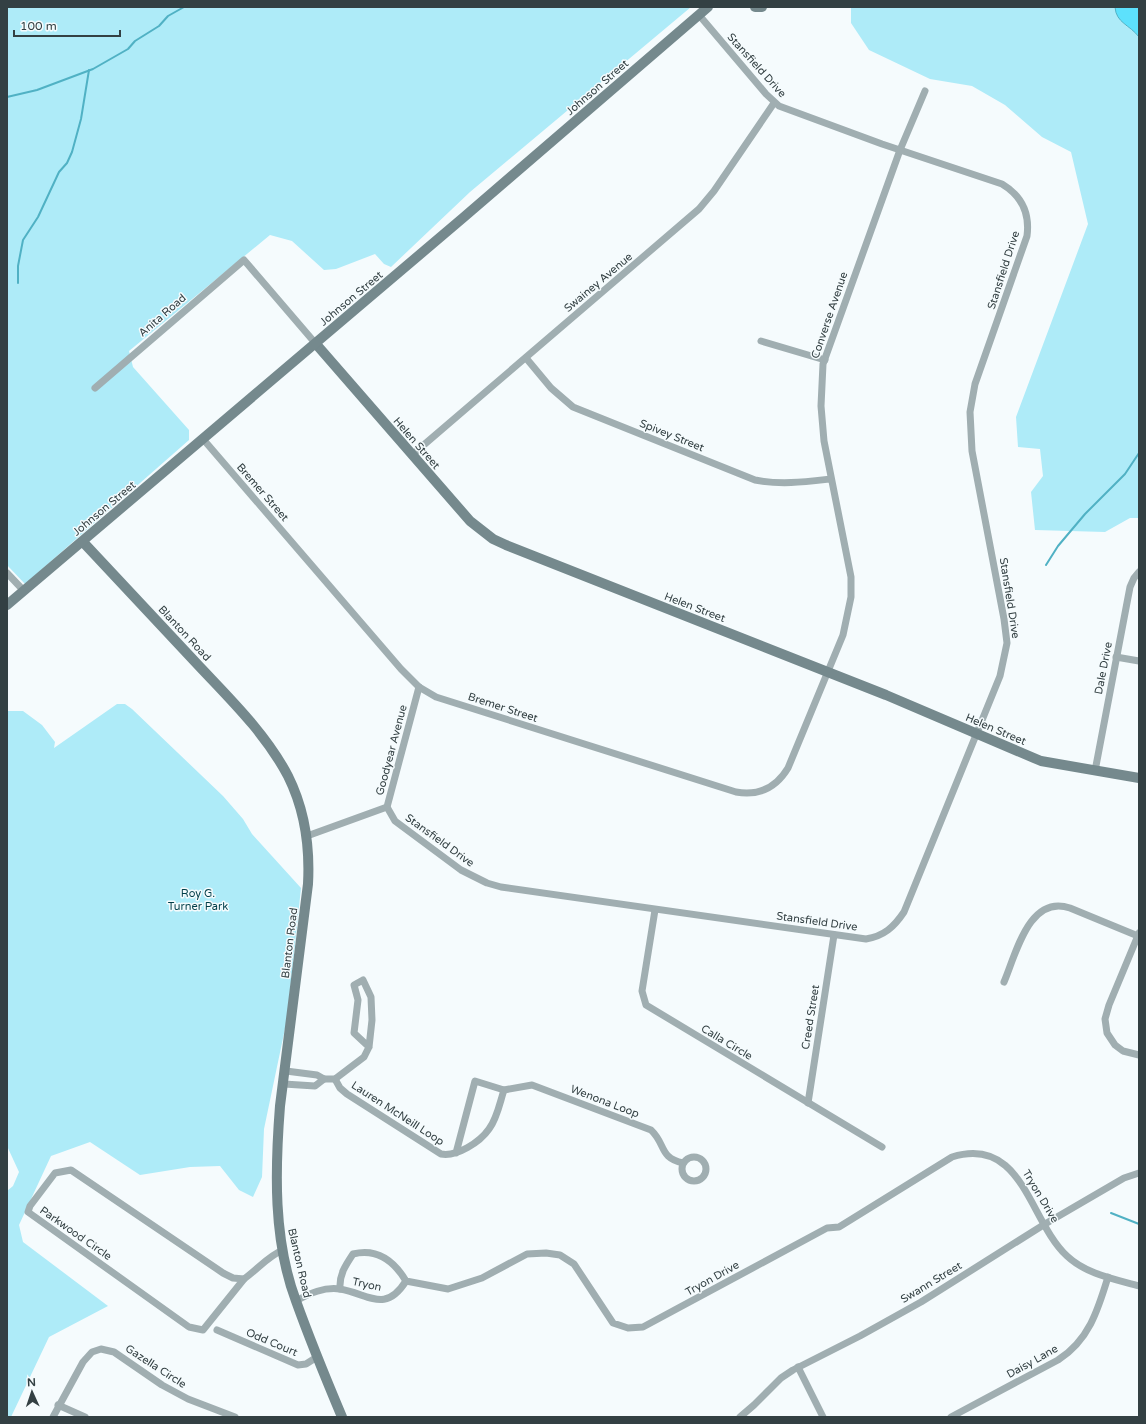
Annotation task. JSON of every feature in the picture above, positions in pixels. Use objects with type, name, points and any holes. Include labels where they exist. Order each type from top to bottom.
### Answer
[{"type":"street","name":"Johnson Street","points":[[7,605],[316,344],[708,7]]},
{"type":"street","points":[[755,7],[762,7]]},
{"type":"street","name":"Stansfield Drive","points":[[387,806],[395,820],[461,870],[487,883],[501,887],[862,939],[876,937],[889,930],[899,920],[904,912],[977,735],[1000,676],[1007,643],[1004,619],[972,451],[970,412],[975,384],[1027,236],[1028,222],[1025,210],[1020,199],[1010,189],[1002,184],[787,111],[774,103],[699,15]]},
{"type":"street","name":"Converse Avenue","points":[[827,671],[846,625],[850,611],[852,582],[830,478],[821,417],[821,382],[825,360],[900,150],[925,91]]},
{"type":"street","name":"Swainey Avenue","points":[[412,455],[699,210],[714,191],[774,103]]},
{"type":"street","name":"Anita Road","points":[[95,388],[244,260],[316,344]]},
{"type":"street","points":[[761,341],[825,360]]},
{"type":"street","name":"Helen Street","points":[[316,344],[470,521],[499,542],[827,671],[1041,761],[1139,778]]},
{"type":"street","name":"Spivey Street","points":[[526,358],[554,392],[573,407],[755,480],[771,483],[795,483],[830,478]]},
{"type":"street","name":"Bremer Street","points":[[203,439],[401,669],[419,687],[436,697],[746,794],[755,793],[769,788],[783,776],[827,671]]},
{"type":"street","name":"Blanton Road","points":[[83,542],[211,679],[265,740],[288,777],[298,803],[307,836],[309,865],[308,884],[286,1071],[280,1106],[276,1169],[277,1198],[284,1250],[296,1301],[342,1417]]},
{"type":"street","name":"Dale Drive","points":[[1095,771],[1130,587],[1134,578],[1139,572]]},
{"type":"street","points":[[7,573],[24,591]]},
{"type":"street","points":[[1116,657],[1139,662]]},
{"type":"street","name":"Goodyear Avenue","points":[[307,836],[387,806],[419,687]]},
{"type":"street","points":[[1004,982],[1029,924],[1038,913],[1051,906],[1060,905],[1070,908],[1138,934],[1109,1005],[1105,1024],[1109,1038],[1115,1046],[1123,1051],[1139,1055]]},
{"type":"street","name":"Calla Circle","points":[[655,910],[642,991],[646,1005],[882,1147]]},
{"type":"street","name":"Creed Street","points":[[808,1103],[834,935]]},
{"type":"street","name":"Lauren McNeill Loop","points":[[369,1047],[354,1033],[358,1000],[354,985],[363,980],[372,997],[372,1029],[369,1047],[364,1057],[336,1079],[340,1088],[441,1154],[456,1153],[479,1139],[490,1128],[504,1090],[475,1081],[456,1153]]},
{"type":"street","points":[[286,1071],[317,1075],[324,1079],[336,1079]]},
{"type":"street","points":[[284,1084],[315,1086],[324,1079]]},
{"type":"street","name":"Wenona Loop","points":[[504,1090],[532,1085],[651,1130],[659,1137],[664,1153],[667,1157],[683,1163]]},
{"type":"street","name":"Tryon Drive","points":[[406,1281],[448,1288],[482,1278],[527,1254],[546,1252],[560,1255],[574,1264],[613,1323],[628,1328],[643,1327],[826,1228],[839,1227],[952,1157],[970,1153],[989,1156],[1010,1169],[1016,1176],[1059,1248],[1069,1258],[1081,1267],[1139,1286]]},
{"type":"street","name":"Parkwood Circle","points":[[244,1279],[233,1278],[223,1273],[71,1170],[55,1173],[30,1206],[28,1212],[31,1216],[195,1329],[204,1330],[244,1279],[255,1272],[273,1254],[284,1250]]},
{"type":"street","name":"Swann Street","points":[[740,1417],[781,1378],[798,1367],[860,1336],[921,1302],[1045,1224],[1124,1178],[1139,1173]]},
{"type":"street","points":[[296,1301],[311,1292],[326,1289],[340,1289],[339,1279],[347,1263],[353,1254],[363,1252],[387,1258],[406,1281]]},
{"type":"street","name":"Daisy Lane","points":[[951,1417],[1058,1360],[1074,1349],[1088,1330],[1095,1317],[1108,1277]]},
{"type":"street","name":"Tryon","points":[[340,1289],[382,1300],[392,1297],[406,1281]]},
{"type":"street","name":"Odd Court","points":[[217,1330],[298,1365],[306,1364],[317,1357]]},
{"type":"street","name":"Gazella Circle","points":[[53,1417],[58,1405],[83,1362],[92,1352],[101,1349],[114,1352],[162,1385],[188,1399],[235,1417]]},
{"type":"street","points":[[798,1367],[824,1417]]},
{"type":"street","points":[[58,1405],[85,1417]]},
{"type":"green space","points":[[7,7],[691,7],[470,192],[391,267],[384,264],[375,254],[336,269],[324,270],[292,241],[270,235],[129,351],[133,367],[189,430],[189,440],[25,584],[7,565]]},
{"type":"green space","points":[[851,7],[1115,7],[1121,21],[1139,37],[1139,518],[1130,518],[1105,532],[1035,530],[1031,492],[1043,476],[1040,449],[1018,447],[1016,417],[1088,224],[1071,152],[1042,137],[1005,105],[972,86],[930,79],[869,50],[851,23]]},
{"type":"green space","name":"Roy G. Turner Park","points":[[117,704],[125,704],[132,709],[223,796],[243,819],[252,834],[301,888],[287,1019],[264,1129],[262,1177],[253,1197],[239,1190],[220,1166],[190,1167],[140,1175],[90,1142],[51,1156],[19,1225],[23,1242],[108,1306],[49,1337],[11,1417],[7,1417],[7,1191],[13,1186],[19,1172],[7,1146],[7,711],[23,711],[42,725],[55,742],[54,748]]},
{"type":"water","points":[[1115,7],[1139,7],[1139,37],[1118,17]]},
{"type":"waterway","points":[[7,97],[37,90],[93,69],[128,49],[135,41],[159,26],[168,16],[184,7]]},
{"type":"waterway","points":[[18,283],[18,266],[23,240],[38,217],[59,172],[67,163],[72,152],[81,119],[89,70]]},
{"type":"waterway","points":[[1046,565],[1058,546],[1085,514],[1125,474],[1139,453]]},
{"type":"waterway","points":[[1111,1213],[1139,1224]]}]
